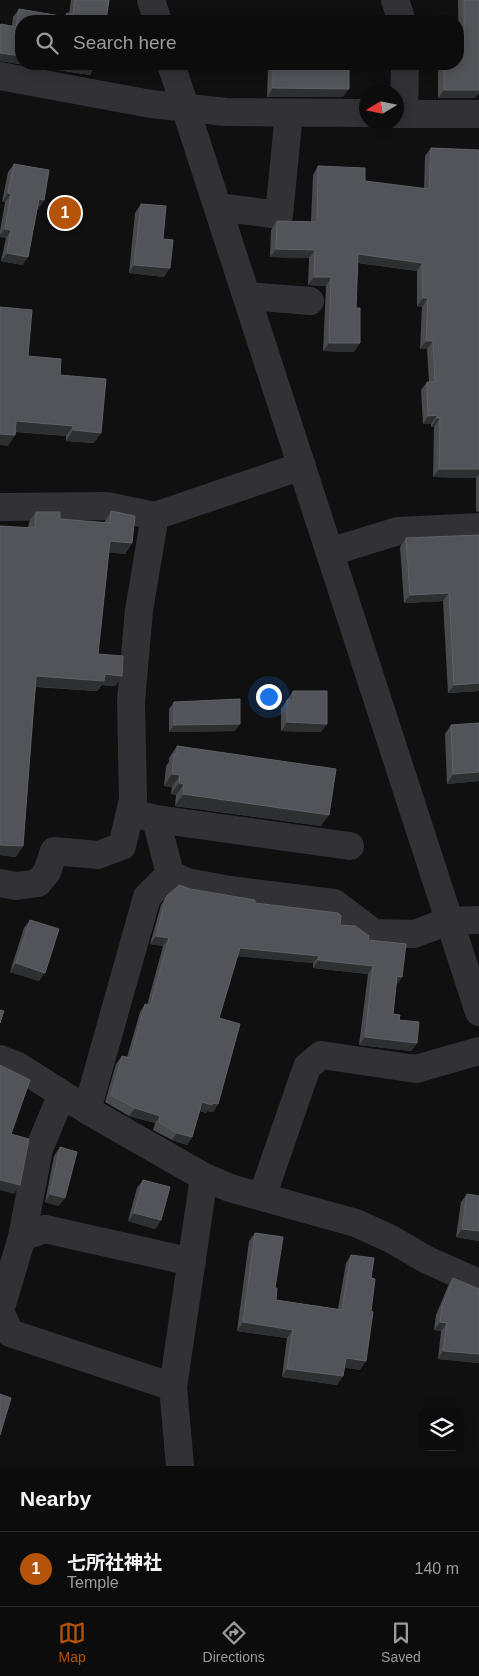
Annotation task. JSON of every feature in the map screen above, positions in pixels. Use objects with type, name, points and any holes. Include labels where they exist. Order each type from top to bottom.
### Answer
[{"type":"street","points":[[151,0],[156,15]]},
{"type":"street","points":[[395,0],[400,15]]},
{"type":"street","points":[[173,70],[479,1012]]},
{"type":"street","points":[[403,85],[404,70]]},
{"type":"street","points":[[0,76],[151,104],[185,108],[226,112],[359,114]]},
{"type":"street","points":[[218,207],[279,215],[289,113]]},
{"type":"street","points":[[404,114],[479,114]]},
{"type":"street","points":[[247,296],[310,301]]},
{"type":"street","points":[[0,507],[107,506],[155,516],[302,466]]},
{"type":"street","points":[[0,883],[16,886],[38,883],[47,872],[54,851],[98,855],[122,846],[133,800],[131,701],[137,632],[155,516]]},
{"type":"street","points":[[330,552],[398,531],[479,526]]},
{"type":"street","points":[[130,813],[156,819],[350,846]]},
{"type":"street","points":[[156,819],[170,874]]},
{"type":"street","points":[[170,874],[187,882],[230,890],[334,902],[374,933],[414,934],[450,921],[479,920]]},
{"type":"street","points":[[87,1110],[147,897],[170,874]]},
{"type":"street","points":[[262,1197],[307,1066],[321,1055],[416,1069],[479,1051]]},
{"type":"street","points":[[0,1059],[18,1066],[87,1110],[204,1177],[262,1197],[356,1223],[391,1239],[427,1260],[479,1283]]},
{"type":"street","points":[[62,1094],[40,1149],[22,1236],[0,1311],[10,1332],[173,1387]]},
{"type":"street","points":[[180,1466],[173,1387],[204,1177]]},
{"type":"street","points":[[22,1236],[45,1229],[192,1262]]},
{"type":"building","points":[[75,0],[109,0],[107,15],[66,15],[67,13],[73,14]]},
{"type":"building","points":[[464,0],[479,0],[479,90],[444,90],[444,70],[464,70]]},
{"type":"building","points":[[19,9],[54,15],[18,15]]},
{"type":"building","points":[[1,24],[15,27],[15,55],[0,53]]},
{"type":"building","points":[[273,70],[349,70],[349,89],[273,88]]},
{"type":"building","points":[[431,148],[479,150],[479,469],[439,469],[440,418],[437,418],[437,415],[428,416],[427,382],[435,382],[433,341],[426,341],[428,298],[423,298],[422,263],[358,254],[356,308],[360,308],[360,343],[329,343],[331,277],[314,277],[315,250],[276,249],[277,221],[317,222],[318,166],[365,168],[365,181],[429,189]]},
{"type":"building","points":[[14,164],[49,170],[44,200],[39,199],[28,257],[7,253],[11,230],[5,229],[11,194],[8,193]]},
{"type":"building","points":[[141,204],[166,206],[163,239],[173,240],[170,268],[134,265]]},
{"type":"building","points":[[0,307],[32,310],[28,356],[61,359],[60,375],[106,379],[101,433],[73,430],[73,426],[16,421],[15,435],[0,434]]},
{"type":"building","points":[[111,511],[135,516],[132,543],[110,541],[98,654],[123,656],[122,676],[105,674],[104,681],[36,676],[23,846],[0,845],[0,526],[35,528],[36,512],[60,512],[60,519],[110,523]]},
{"type":"building","points":[[479,535],[479,683],[454,685],[449,593],[410,595],[406,538]]},
{"type":"building","points":[[293,691],[327,691],[327,724],[287,722],[287,700],[293,700]]},
{"type":"building","points":[[240,699],[240,724],[174,725],[174,702]]},
{"type":"building","points":[[479,723],[479,772],[453,774],[451,725]]},
{"type":"building","points":[[177,746],[336,769],[329,815],[183,794],[184,784],[179,783],[180,775],[172,774],[174,754],[177,755]]},
{"type":"building","points":[[179,885],[190,889],[255,900],[255,903],[338,913],[341,916],[340,925],[355,926],[369,936],[368,940],[406,944],[402,977],[397,976],[393,1014],[400,1015],[399,1020],[419,1022],[417,1043],[365,1037],[373,966],[318,960],[319,956],[240,948],[219,1018],[240,1024],[218,1104],[212,1103],[212,1105],[202,1102],[192,1137],[177,1133],[159,1122],[160,1116],[135,1108],[111,1095],[122,1056],[130,1058],[145,1004],[150,1006],[169,938],[156,936],[166,897]]},
{"type":"building","points":[[30,920],[59,929],[45,973],[16,963]]},
{"type":"building","points":[[0,1010],[4,1011],[0,1023]]},
{"type":"building","points":[[0,1065],[30,1080],[11,1134],[29,1139],[20,1185],[0,1180]]},
{"type":"building","points":[[60,1147],[77,1152],[65,1198],[50,1194]]},
{"type":"building","points":[[143,1180],[170,1187],[161,1220],[134,1213]]},
{"type":"building","points":[[467,1194],[479,1196],[479,1231],[462,1229]]},
{"type":"building","points":[[255,1233],[283,1237],[275,1288],[277,1288],[276,1300],[342,1310],[351,1255],[374,1258],[371,1278],[375,1279],[371,1311],[373,1312],[366,1361],[346,1358],[343,1376],[287,1369],[293,1330],[243,1322]]},
{"type":"building","points":[[453,1278],[479,1289],[479,1354],[443,1351],[447,1323],[440,1322],[442,1307]]},
{"type":"building","points":[[0,1394],[11,1398],[0,1435]]},
{"type":"place","name":"七所社神社","points":[[65,213]]}]
